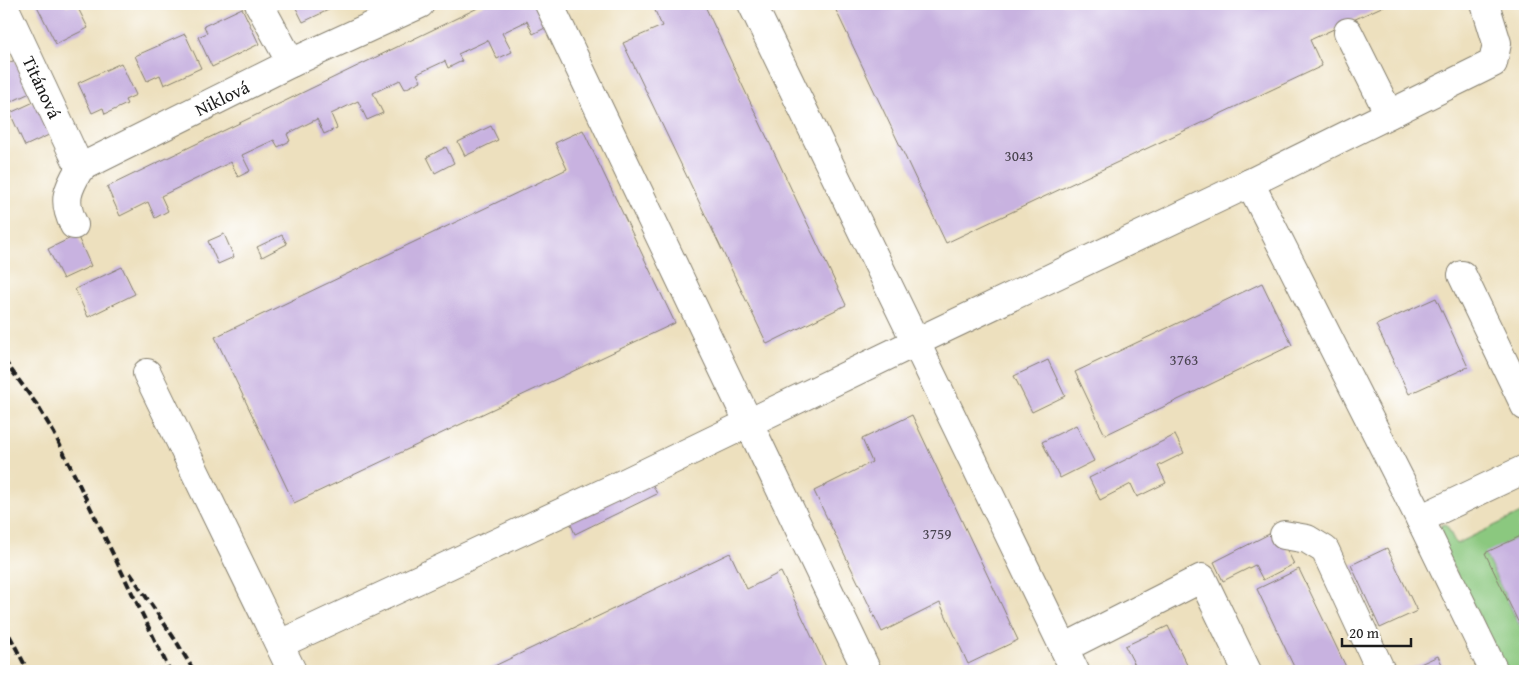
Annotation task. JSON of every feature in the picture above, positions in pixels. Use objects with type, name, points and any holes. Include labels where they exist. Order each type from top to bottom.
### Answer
[{"type":"street","points":[[259,4],[291,63]]},
{"type":"street","name":"Niklová","points":[[80,168],[291,63],[420,4]]},
{"type":"street","points":[[549,4],[867,671]]},
{"type":"street","points":[[752,4],[1070,660],[1202,578],[1247,671]]},
{"type":"street","points":[[280,644],[748,424],[1250,183],[1493,63],[1497,43],[1485,4]]},
{"type":"street","name":"Titánová","points":[[4,6],[80,168]]},
{"type":"street","points":[[1348,32],[1389,114]]},
{"type":"street","points":[[74,225],[67,211],[68,187],[80,168]]},
{"type":"street","points":[[1250,183],[1420,519],[1494,671]]},
{"type":"street","points":[[1462,275],[1525,406]]},
{"type":"street","points":[[146,373],[292,671]]},
{"type":"street","points":[[1420,519],[1525,469]]},
{"type":"street","points":[[1284,535],[1307,539],[1325,550],[1381,671]]},
{"type":"green space","points":[[1525,511],[1525,534],[1485,554],[1525,636],[1525,671],[1508,671],[1446,554],[1438,531],[1441,525],[1446,524],[1456,544]]},
{"type":"building","points":[[36,4],[65,4],[67,7],[76,4],[88,28],[56,44]]},
{"type":"building","points":[[294,4],[341,4],[303,22]]},
{"type":"building","points":[[486,4],[538,4],[549,26],[533,34],[527,21],[502,33],[512,52],[497,59],[488,40],[458,54],[462,61],[448,68],[445,61],[417,74],[421,81],[405,89],[400,80],[373,93],[383,113],[367,120],[358,101],[331,114],[337,128],[324,134],[317,119],[287,134],[290,141],[278,147],[274,140],[242,155],[250,171],[238,177],[231,162],[161,196],[168,211],[155,218],[148,202],[120,216],[107,187]]},
{"type":"building","points":[[652,4],[704,4],[846,305],[767,344],[623,43],[662,26]]},
{"type":"building","points":[[833,4],[1388,4],[1310,40],[1322,66],[946,243]]},
{"type":"building","points":[[242,8],[259,44],[212,67],[198,37],[207,33],[204,26]]},
{"type":"building","points":[[185,34],[201,68],[164,85],[160,75],[147,81],[135,56]]},
{"type":"building","points":[[15,60],[30,93],[4,105],[4,65]]},
{"type":"building","points":[[121,63],[136,95],[125,100],[127,104],[105,114],[103,108],[92,113],[78,83]]},
{"type":"building","points":[[36,101],[51,134],[25,146],[10,113]]},
{"type":"building","points":[[491,126],[498,140],[465,156],[458,142]]},
{"type":"building","points":[[583,130],[675,323],[294,503],[215,337],[567,169],[555,143]]},
{"type":"building","points":[[446,147],[454,163],[435,173],[427,157]]},
{"type":"building","points":[[224,234],[234,257],[218,264],[208,241]]},
{"type":"building","points":[[77,235],[91,266],[63,279],[48,249]]},
{"type":"building","points":[[282,235],[287,244],[262,257],[257,247]]},
{"type":"building","points":[[122,267],[135,294],[88,317],[75,289]]},
{"type":"building","points":[[1262,283],[1292,345],[1105,435],[1075,372]]},
{"type":"building","points":[[1436,298],[1468,367],[1409,394],[1376,325]]},
{"type":"building","points":[[1048,360],[1065,396],[1032,412],[1014,376]]},
{"type":"building","points":[[912,415],[1018,640],[968,664],[940,603],[882,632],[814,491],[872,462],[862,439]]},
{"type":"building","points":[[1076,425],[1094,461],[1060,478],[1042,442]]},
{"type":"building","points":[[1175,435],[1184,453],[1158,466],[1166,483],[1137,497],[1131,484],[1100,500],[1089,478]]},
{"type":"building","points":[[651,481],[657,494],[575,534],[569,520]]},
{"type":"building","points":[[1277,530],[1294,564],[1263,580],[1255,565],[1223,581],[1214,562]]},
{"type":"building","points":[[1525,534],[1525,636],[1485,553]]},
{"type":"building","points":[[1387,548],[1417,611],[1380,628],[1351,565]]},
{"type":"building","points":[[730,553],[747,589],[781,572],[828,671],[484,671]]},
{"type":"building","points":[[1299,569],[1348,671],[1296,671],[1257,589]]},
{"type":"building","points":[[1168,626],[1190,671],[1138,671],[1125,646]]},
{"type":"building","points":[[1438,656],[1445,671],[1405,671]]},
{"type":"railway","points":[[4,360],[37,405],[54,433],[170,671]]},
{"type":"railway","points":[[130,573],[194,671]]},
{"type":"railway","points":[[4,625],[28,671]]},
{"type":"railway","points":[[4,666],[7,671]]}]
